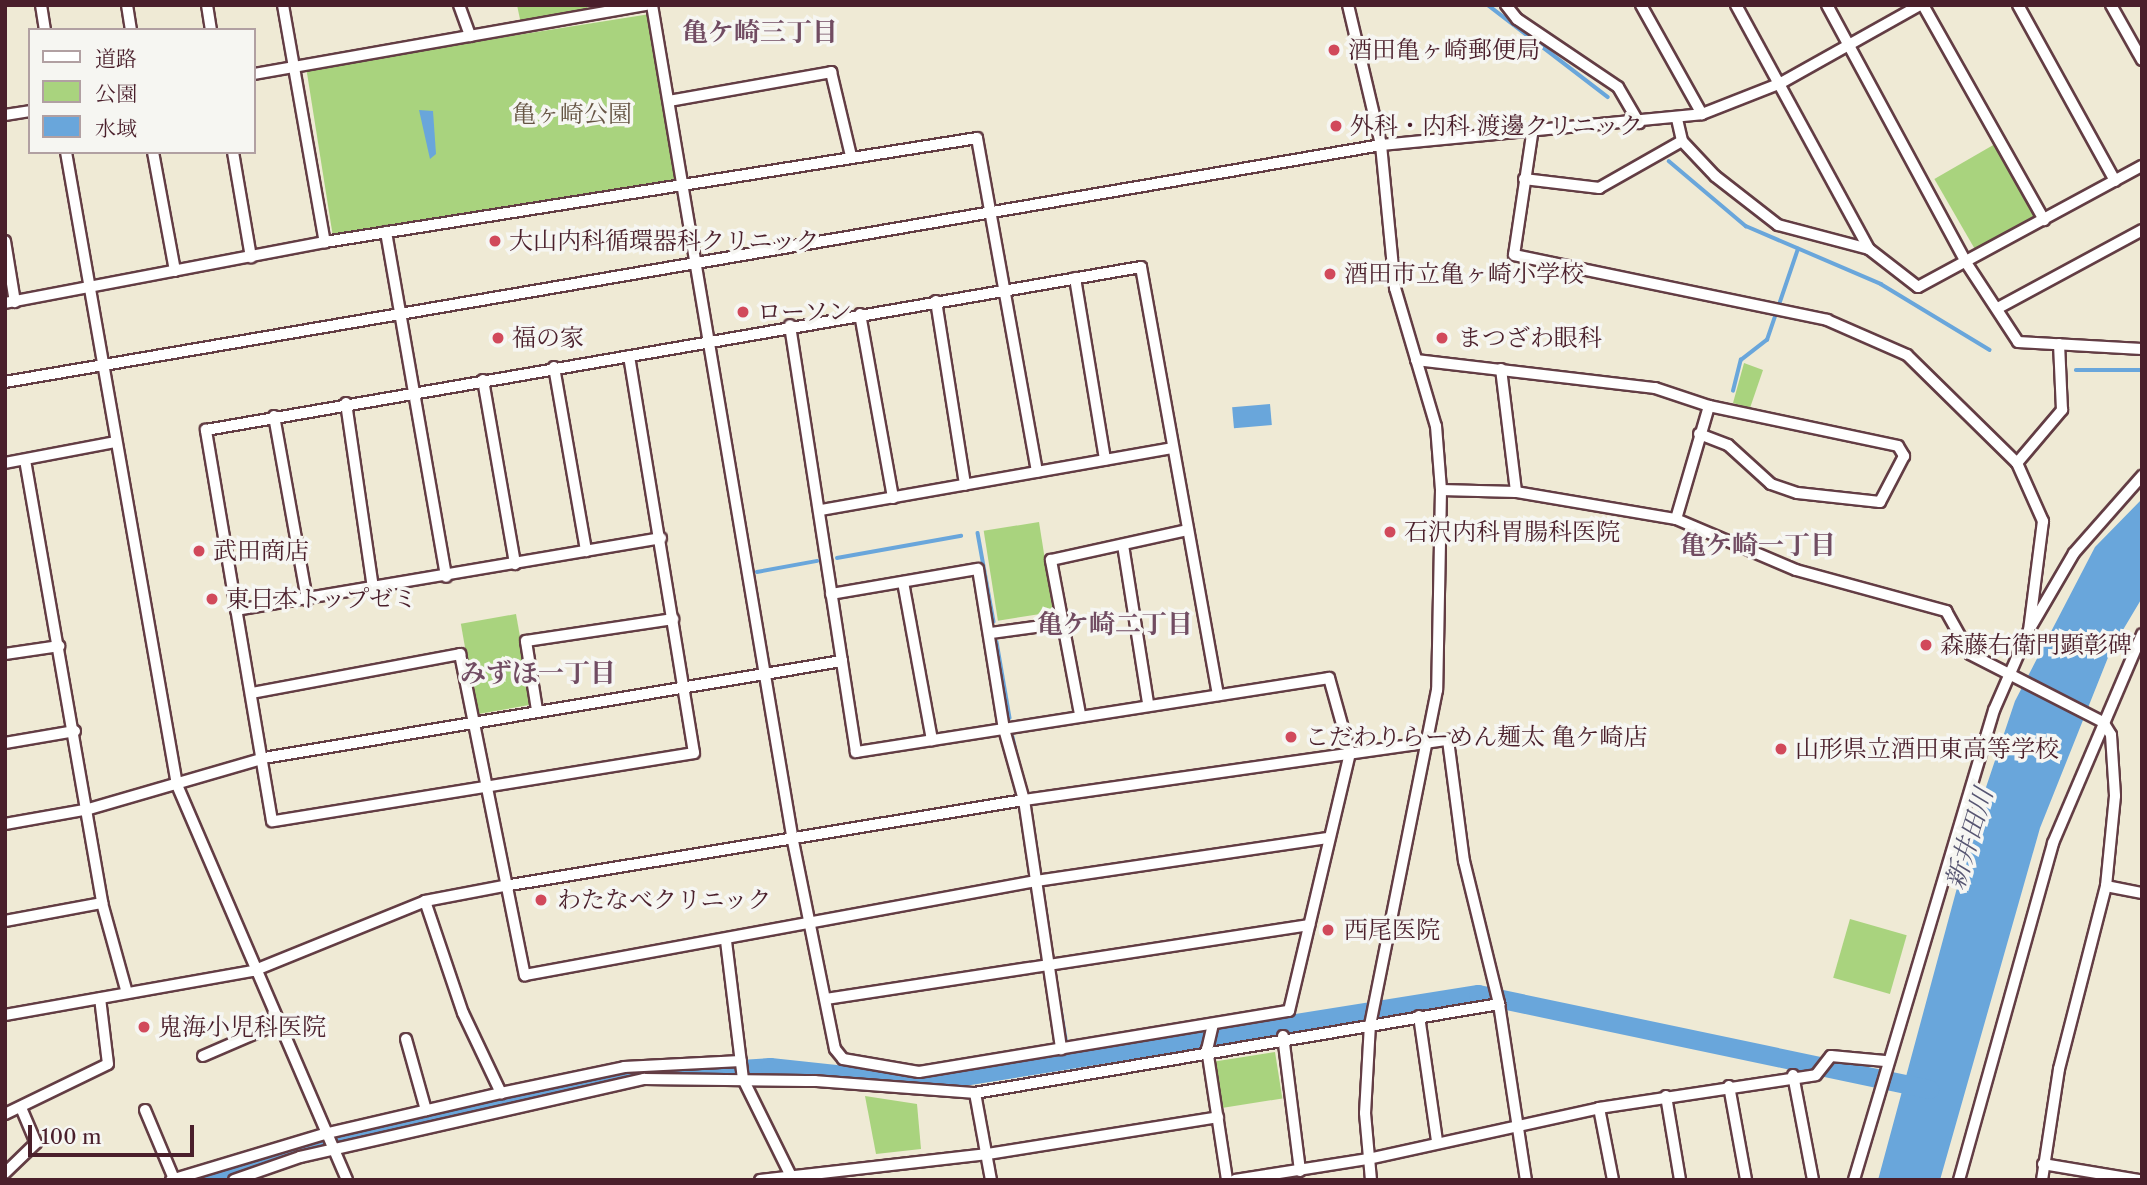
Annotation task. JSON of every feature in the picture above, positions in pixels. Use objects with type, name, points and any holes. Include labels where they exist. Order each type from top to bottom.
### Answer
[{"type":"street","points":[[41,5],[45,28]]},
{"type":"street","points":[[127,5],[131,28]]},
{"type":"street","points":[[207,5],[211,28]]},
{"type":"street","points":[[283,5],[325,242]]},
{"type":"street","points":[[459,5],[470,36]]},
{"type":"street","points":[[256,74],[646,5]]},
{"type":"street","points":[[652,5],[767,673],[793,841],[826,999],[843,1059],[919,1072],[1289,1011],[1326,838],[1350,753],[1329,678],[1148,703],[856,752],[831,594],[821,510],[790,325]]},
{"type":"street","points":[[1348,5],[1381,145],[1395,288],[1436,426],[1441,490],[1442,611],[1427,744],[1370,1024],[1368,1159],[1371,1180]]},
{"type":"street","points":[[1506,5],[1517,19],[1619,87],[1639,123]]},
{"type":"street","points":[[1641,5],[1702,114]]},
{"type":"street","points":[[1736,5],[1869,248],[1918,287],[1968,264],[2142,166]]},
{"type":"street","points":[[1827,5],[1968,264],[2018,342],[2142,349]]},
{"type":"street","points":[[5,382],[398,313],[994,214],[1381,145],[1534,128],[1639,123],[1702,114],[1781,83],[1922,5],[2044,220]]},
{"type":"street","points":[[2018,5],[2115,181]]},
{"type":"street","points":[[2111,5],[2142,60]]},
{"type":"street","points":[[668,101],[831,72],[851,156]]},
{"type":"street","points":[[5,115],[28,111]]},
{"type":"street","points":[[1676,119],[1682,141],[1716,176],[1779,225],[1869,248]]},
{"type":"street","points":[[1534,128],[1514,255],[1838,324],[1907,355],[2017,463],[2043,521],[2029,630]]},
{"type":"street","points":[[5,241],[10,302],[325,242],[977,138],[994,214],[1037,472]]},
{"type":"street","points":[[1524,179],[1599,188],[1682,141]]},
{"type":"street","points":[[66,154],[101,367],[177,785],[253,971],[347,1180]]},
{"type":"street","points":[[153,154],[175,271]]},
{"type":"street","points":[[233,154],[251,257]]},
{"type":"street","points":[[1998,308],[2142,230]]},
{"type":"street","points":[[386,232],[446,577]]},
{"type":"street","points":[[629,356],[661,538],[694,753],[272,821],[264,758],[206,430],[346,403],[629,356],[709,339],[1140,267],[1218,695]]},
{"type":"street","points":[[1075,278],[1105,460]]},
{"type":"street","points":[[936,301],[965,485]]},
{"type":"street","points":[[860,313],[893,498]]},
{"type":"street","points":[[2017,463],[2062,410],[2064,375],[2059,344]]},
{"type":"street","points":[[1416,360],[1655,388],[1709,407],[1898,446],[1904,456],[1880,502],[1797,493],[1771,484],[1728,445],[1699,434]]},
{"type":"street","points":[[554,367],[586,551]]},
{"type":"street","points":[[1501,369],[1516,492]]},
{"type":"street","points":[[483,380],[516,564]]},
{"type":"street","points":[[346,403],[373,589]]},
{"type":"street","points":[[1676,519],[1709,407]]},
{"type":"street","points":[[274,416],[307,600]]},
{"type":"street","points":[[5,463],[115,442]]},
{"type":"street","points":[[821,510],[1173,449]]},
{"type":"street","points":[[25,460],[89,809],[102,903],[127,993]]},
{"type":"street","points":[[1854,1180],[1885,1061],[1994,710],[2029,630],[2074,553],[2142,476]]},
{"type":"street","points":[[1441,490],[1516,492],[1676,519],[1796,570],[1946,611],[1970,654],[2093,711],[2103,722],[2111,735],[2115,796],[2106,886],[2064,1046],[2042,1180]]},
{"type":"street","points":[[1080,714],[1051,560],[1188,530]]},
{"type":"street","points":[[236,610],[446,577],[661,538]]},
{"type":"street","points":[[1123,545],[1148,703]]},
{"type":"street","points":[[831,594],[978,569],[991,633],[1004,729],[1024,800],[1061,1049]]},
{"type":"street","points":[[903,582],[932,740]]},
{"type":"street","points":[[537,710],[526,640],[673,619]]},
{"type":"street","points":[[991,633],[1064,623]]},
{"type":"street","points":[[1959,1180],[2053,843],[2142,634]]},
{"type":"street","points":[[5,654],[59,646]]},
{"type":"street","points":[[252,693],[460,654],[483,788],[525,975],[726,941],[1035,881],[1326,838]]},
{"type":"street","points":[[5,824],[89,809],[264,758],[537,710],[842,661]]},
{"type":"street","points":[[5,743],[75,731]]},
{"type":"street","points":[[5,1015],[253,971],[425,901],[1024,800],[1448,740],[1464,861],[1499,1003],[1521,1126],[1526,1180]]},
{"type":"street","points":[[2106,886],[2142,893]]},
{"type":"street","points":[[425,901],[463,1013],[500,1093]]},
{"type":"street","points":[[5,921],[102,903]]},
{"type":"street","points":[[826,999],[1309,925]]},
{"type":"street","points":[[726,941],[743,1079],[793,1178]]},
{"type":"street","points":[[5,1114],[22,1110],[107,1064],[100,998]]},
{"type":"street","points":[[237,1179],[332,1150],[509,1114],[577,1089],[671,1077],[975,1093],[1207,1049],[1499,1003]]},
{"type":"street","points":[[1419,1016],[1437,1141]]},
{"type":"street","points":[[204,1056],[277,1024]]},
{"type":"street","points":[[1213,1024],[1207,1049],[1227,1180]]},
{"type":"street","points":[[1283,1036],[1300,1171]]},
{"type":"street","points":[[406,1038],[426,1110]]},
{"type":"street","points":[[1235,1180],[1368,1159],[1437,1141],[1599,1108],[1793,1075],[1816,1075],[1831,1056],[1885,1061]]},
{"type":"street","points":[[145,1110],[173,1179],[328,1133],[625,1067],[741,1061]]},
{"type":"street","points":[[1793,1075],[1813,1180]]},
{"type":"street","points":[[1729,1086],[1746,1180]]},
{"type":"street","points":[[975,1093],[991,1180]]},
{"type":"street","points":[[1666,1096],[1680,1180]]},
{"type":"street","points":[[1599,1108],[1613,1180]]},
{"type":"street","points":[[5,1173],[36,1143],[22,1110]]},
{"type":"street","points":[[760,1180],[988,1154],[1218,1117]]},
{"type":"street","points":[[2043,1164],[2139,1180]]},
{"type":"green space","points":[[517,5],[587,5],[588,12],[521,24]]},
{"type":"green space","name":"亀ヶ崎公園","points":[[650,14],[677,182],[333,236],[306,68]]},
{"type":"green space","points":[[1995,144],[2038,218],[1977,253],[1934,179]]},
{"type":"green space","points":[[1744,363],[1763,370],[1750,408],[1733,403]]},
{"type":"green space","points":[[1039,522],[1053,612],[998,621],[984,531]]},
{"type":"green space","points":[[516,614],[532,705],[477,714],[461,624]]},
{"type":"green space","points":[[1850,919],[1907,935],[1890,994],[1833,978]]},
{"type":"green space","points":[[1275,1052],[1282,1098],[1217,1109],[1210,1062]]},
{"type":"green space","points":[[865,1096],[917,1104],[921,1149],[876,1154]]},
{"type":"water","points":[[419,110],[433,111],[436,154],[430,159]]},
{"type":"water","points":[[1270,404],[1272,425],[1234,428],[1232,407]]},
{"type":"water","points":[[2142,499],[2142,598],[2111,650],[2040,828],[1940,1180],[1878,1180],[1977,814],[2015,701],[2095,547]]},
{"type":"waterway","points":[[1488,5],[1608,97]]},
{"type":"waterway","points":[[1669,161],[1746,226],[1881,284],[1990,350]]},
{"type":"waterway","points":[[1733,391],[1741,360],[1767,340],[1798,249]]},
{"type":"waterway","points":[[2076,370],[2142,370]]},
{"type":"waterway","points":[[978,533],[994,622]]},
{"type":"waterway","points":[[837,558],[961,536]]},
{"type":"waterway","points":[[757,572],[817,561]]},
{"type":"waterway","points":[[997,642],[1010,718]]},
{"type":"waterway","points":[[1013,737],[1017,756]]},
{"type":"waterway","points":[[1058,991],[1066,1039]]},
{"type":"waterway","points":[[209,1180],[304,1146],[616,1077],[770,1067],[919,1083],[1478,994],[1929,1089]]},
{"type":"place","name":"酒田亀ヶ崎郵便局","points":[[1334,50]]},
{"type":"place","name":"外科・内科 渡邊クリニック","points":[[1336,126]]},
{"type":"place","name":"大山内科循環器科クリニック","points":[[495,241]]},
{"type":"place","name":"酒田市立亀ヶ崎小学校","points":[[1330,274]]},
{"type":"place","name":"ローソン","points":[[743,312]]},
{"type":"place","name":"福の家","points":[[498,338]]},
{"type":"place","name":"まつざわ眼科","points":[[1442,338]]},
{"type":"place","name":"石沢内科胃腸科医院","points":[[1390,532]]},
{"type":"place","name":"武田商店","points":[[199,551]]},
{"type":"place","name":"東日本トップゼミ","points":[[212,599]]},
{"type":"place","name":"森藤右衛門顕彰碑","points":[[1926,645]]},
{"type":"place","name":"こだわりらーめん麺太 亀ケ崎店","points":[[1291,737]]},
{"type":"place","name":"山形県立酒田東高等学校","points":[[1781,749]]},
{"type":"place","name":"わたなべクリニック","points":[[541,900]]},
{"type":"place","name":"西尾医院","points":[[1328,930]]},
{"type":"place","name":"鬼海小児科医院","points":[[144,1027]]},
{"type":"district","name":"亀ケ崎三丁目","points":[[760,33]]},
{"type":"district","name":"亀ケ崎一丁目","points":[[1758,546]]},
{"type":"district","name":"亀ケ崎二丁目","points":[[1115,625]]},
{"type":"district","name":"みずほ一丁目","points":[[538,674]]},
{"type":"water label","name":"新井田川","points":[[1970,839]]}]
